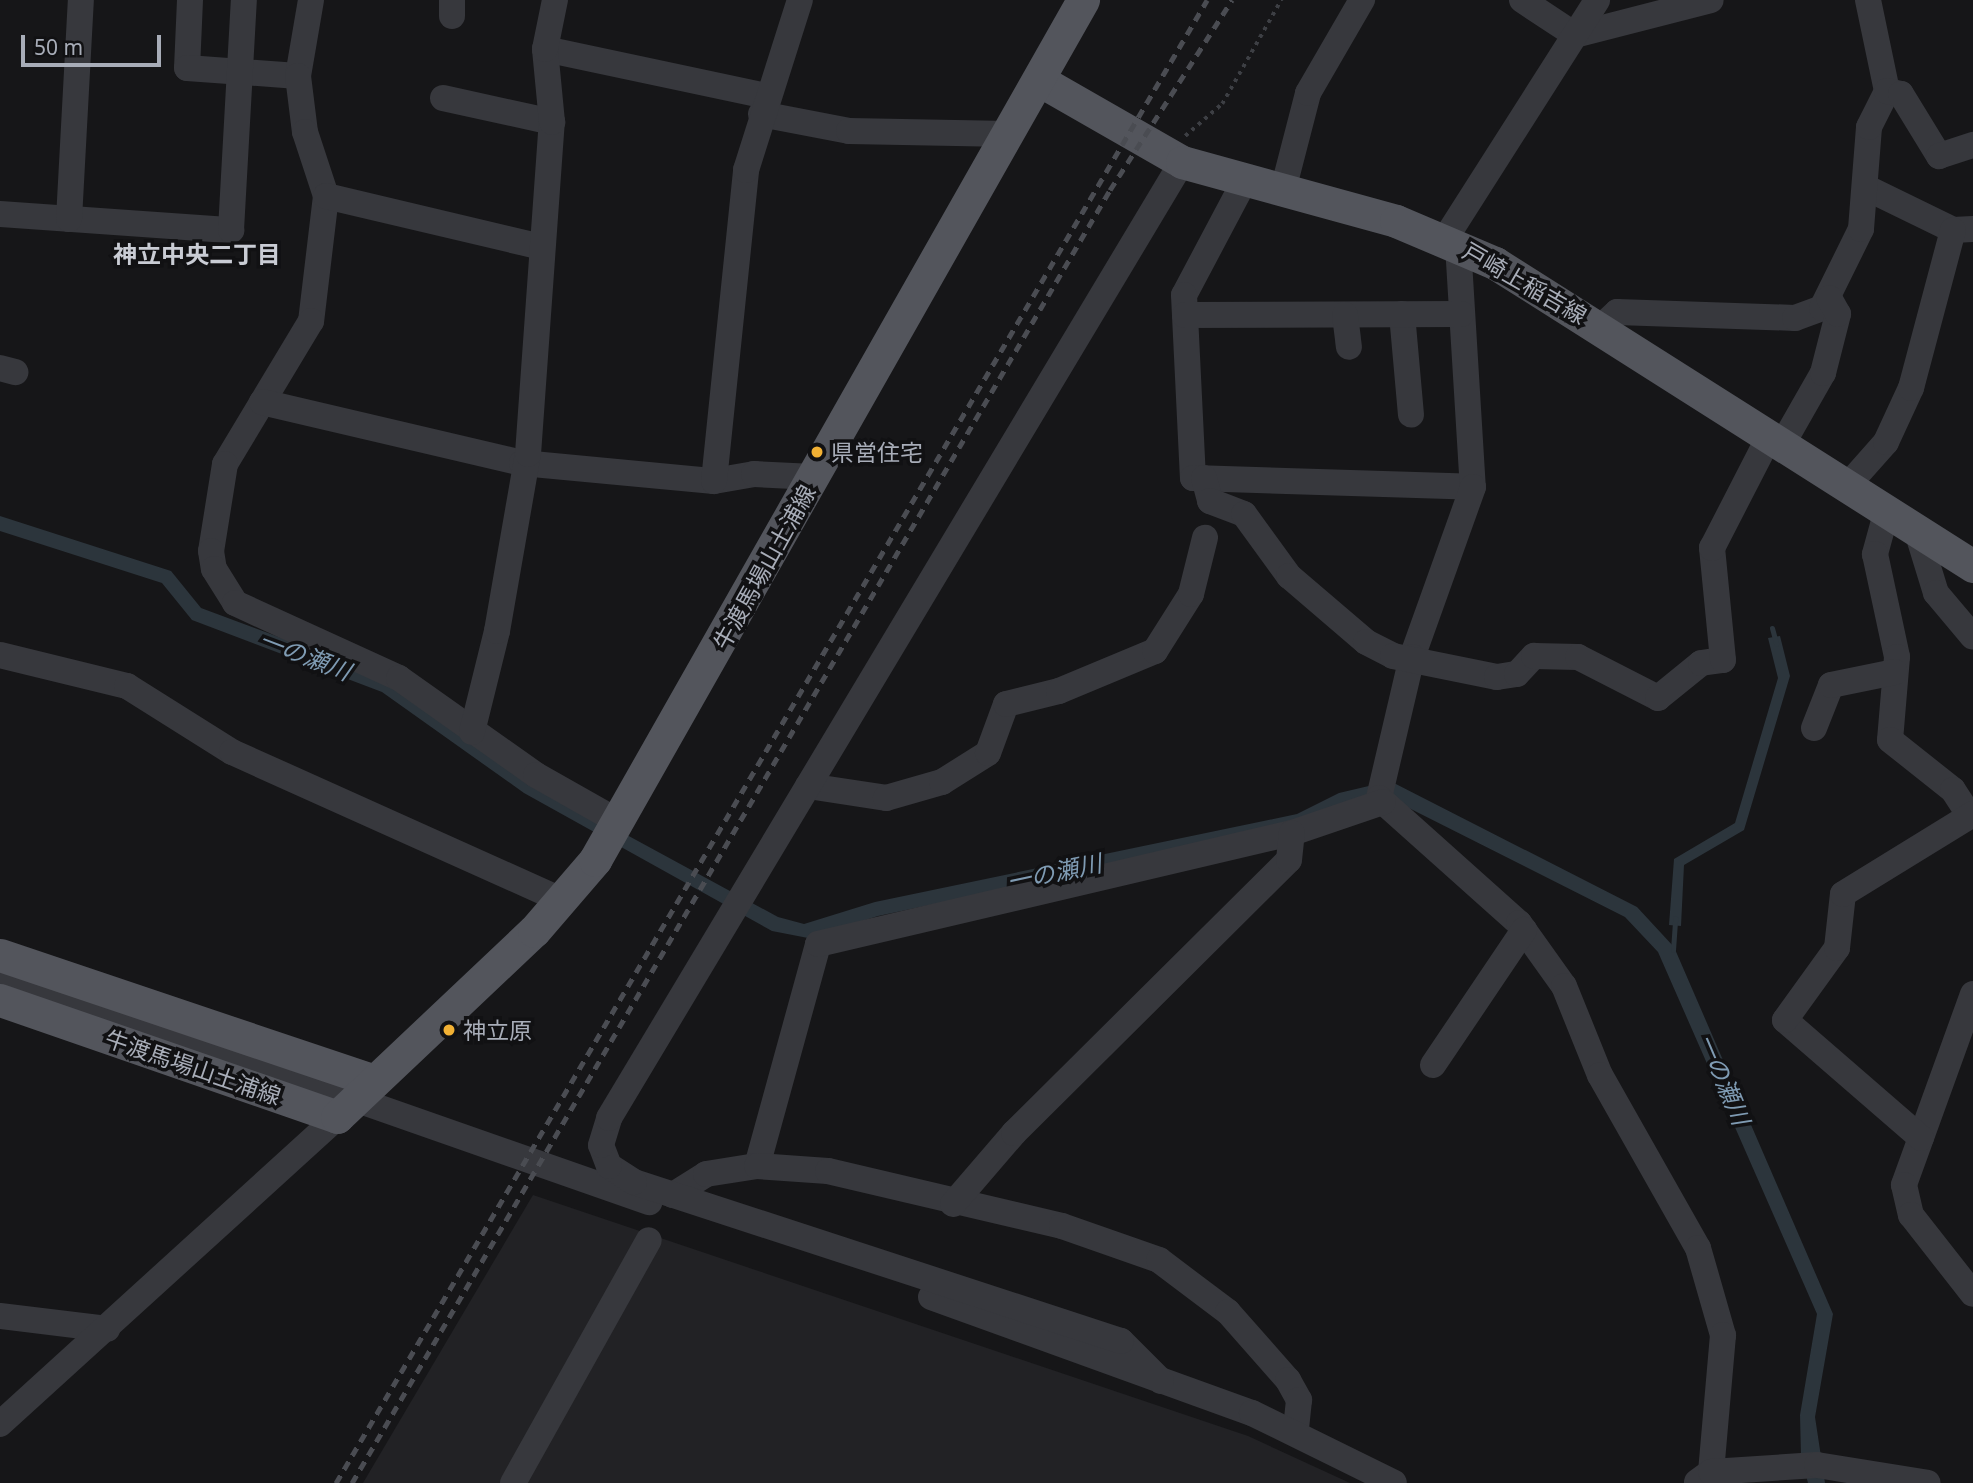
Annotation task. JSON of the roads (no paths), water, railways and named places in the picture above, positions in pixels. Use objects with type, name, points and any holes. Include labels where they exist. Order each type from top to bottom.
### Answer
[{"type":"main road","name":"牛渡馬場山土浦線","points":[[0,1000],[337,1117],[563,901],[619,822],[1083,0]]},
{"type":"main road","name":"戸崎上稲吉線","points":[[1039,80],[1173,158],[1452,242],[1601,327],[1973,566]]},
{"type":"main road","name":"牛渡馬場山土浦線","points":[[0,955],[374,1082]]},
{"type":"street","points":[[69,219],[81,0]]},
{"type":"street","points":[[190,0],[187,68],[298,76]]},
{"type":"street","points":[[0,214],[231,230],[244,0]]},
{"type":"street","points":[[311,0],[298,76],[305,132],[326,196],[311,321],[225,464],[218,491],[211,551],[226,595],[399,678],[472,732],[619,822]]},
{"type":"street","points":[[472,732],[497,631],[523,463],[552,122],[545,49],[555,0]]},
{"type":"street","points":[[714,481],[746,170],[764,105],[800,0]]},
{"type":"street","points":[[1283,190],[1308,93],[1362,0]]},
{"type":"street","points":[[1522,0],[1575,35],[1711,0]]},
{"type":"street","points":[[1383,802],[1411,662],[1473,487],[1461,314],[1452,242],[1597,0]]},
{"type":"street","points":[[1601,327],[1617,312],[1795,318],[1829,298],[1861,229],[1869,189],[1869,127],[1887,91],[1868,0]]},
{"type":"street","points":[[545,49],[764,105],[849,131],[1009,134]]},
{"type":"street","points":[[1887,91],[1901,94],[1939,156],[1973,145]]},
{"type":"street","points":[[443,98],[552,122]]},
{"type":"street","points":[[1161,1381],[1121,1341],[673,1195],[609,1166],[601,1144],[609,1118],[808,786],[1173,158]]},
{"type":"street","points":[[1245,180],[1184,295],[1193,478],[1473,487]]},
{"type":"street","points":[[1848,485],[1886,442],[1911,388],[1963,230],[1869,189]]},
{"type":"street","points":[[326,196],[542,247]]},
{"type":"street","points":[[1204,478],[1210,501],[1244,514],[1297,584],[1366,642],[1411,662],[1497,677],[1517,674],[1534,656],[1578,657],[1658,698],[1701,663],[1723,660],[1712,548],[1776,439],[1823,373],[1838,314],[1829,298]]},
{"type":"street","points":[[1402,314],[1411,415]]},
{"type":"street","points":[[1185,315],[1461,314]]},
{"type":"street","points":[[1345,315],[1349,347]]},
{"type":"street","points":[[262,402],[523,463],[714,481],[754,474],[814,477]]},
{"type":"street","points":[[1887,509],[1875,554],[1895,672],[1890,740],[1953,790],[1971,815],[1843,894],[1837,948],[1785,1020],[1921,1138]]},
{"type":"street","points":[[1916,528],[1936,593],[1973,637]]},
{"type":"street","points":[[808,786],[886,798],[942,782],[988,753],[1006,704],[1059,691],[1155,651],[1191,594],[1205,538]]},
{"type":"street","points":[[0,655],[127,686],[232,752],[563,901]]},
{"type":"street","points":[[1814,728],[1831,685],[1895,672]]},
{"type":"street","points":[[757,1166],[818,944],[1292,834],[1383,802]]},
{"type":"street","points":[[1383,802],[1524,930],[1564,986],[1600,1075],[1710,1279],[1723,1335],[1706,1479],[1811,1465],[1928,1483]]},
{"type":"street","points":[[953,1204],[1014,1133],[1289,860],[1292,834]]},
{"type":"street","points":[[1433,1065],[1524,930]]},
{"type":"street","points":[[0,975],[1161,1381],[1296,1431],[1394,1483]]},
{"type":"street","points":[[1973,994],[1904,1185],[1911,1215],[1973,1294]]},
{"type":"street","points":[[0,1424],[337,1117]]},
{"type":"street","points":[[673,1195],[706,1174],[757,1166],[828,1171],[953,1204],[1062,1226],[1159,1260],[1228,1312],[1288,1380],[1299,1401],[1296,1431]]},
{"type":"street","points":[[513,1483],[649,1240]]},
{"type":"street","points":[[0,1316],[107,1329]]},
{"type":"water","name":"一の瀬川","points":[[0,516],[171,571],[201,608],[389,678],[603,822],[778,917],[804,924],[875,902],[1297,814],[1339,793],[1390,781],[1637,907],[1674,947],[1833,1314],[1815,1417],[1825,1483],[1808,1483],[1801,1456],[1800,1415],[1817,1314],[1658,952],[1625,917],[1387,797],[1303,826],[878,916],[808,938],[772,931],[524,793],[382,692],[192,620],[162,583],[0,531]]},
{"type":"water","points":[[1780,636],[1790,676],[1744,830],[1684,865],[1681,926],[1669,925],[1674,859],[1735,823],[1778,678],[1768,638]]},
{"type":"waterway","points":[[1772,628],[1776,643]]},
{"type":"waterway","points":[[1673,950],[1675,918]]},
{"type":"railway","points":[[336,1483],[1207,0]]},
{"type":"railway","points":[[352,1483],[1110,190],[1232,0]]},
{"type":"place","name":"県営住宅","points":[[817,452]]},
{"type":"place","name":"神立原","points":[[449,1030]]},
{"type":"district","name":"神立中央二丁目","points":[[197,254]]}]
